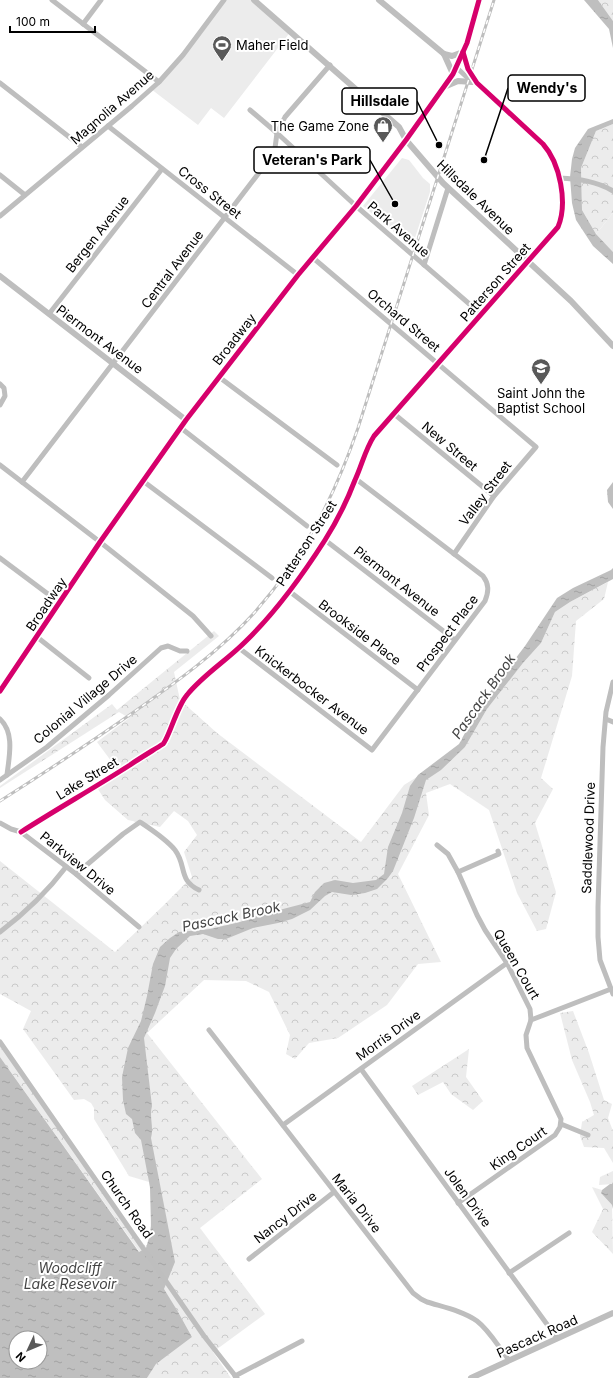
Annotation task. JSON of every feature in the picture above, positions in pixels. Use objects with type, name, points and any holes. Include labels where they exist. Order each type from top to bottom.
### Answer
[{"type":"street","points":[[52,0],[158,82]]},
{"type":"street","points":[[83,24],[101,0]]},
{"type":"street","name":"Magnolia Avenue","points":[[0,216],[132,106],[158,82],[183,55],[224,0]]},
{"type":"street","name":"Hillsdale Avenue","points":[[254,0],[399,126],[406,140],[448,188],[571,301],[613,346]]},
{"type":"street","points":[[380,0],[444,54],[453,74]]},
{"type":"street","name":"Broadway","points":[[0,691],[100,542],[186,420],[312,257],[356,206],[444,88],[453,74],[463,52],[479,0]]},
{"type":"street","points":[[444,54],[452,56],[463,52],[474,82]]},
{"type":"street","name":"Central Avenue","points":[[22,482],[268,161],[275,148],[277,133],[285,117],[330,65]]},
{"type":"street","points":[[456,68],[474,82],[543,144],[550,152],[554,160],[559,178],[584,180],[601,185],[613,191]]},
{"type":"street","points":[[444,88],[458,82],[474,82]]},
{"type":"street","points":[[0,83],[82,147]]},
{"type":"street","name":"Park Avenue","points":[[250,110],[356,206],[481,314]]},
{"type":"street","name":"Cross Street","points":[[108,126],[298,275]]},
{"type":"street","name":"Bergen Avenue","points":[[49,314],[162,169]]},
{"type":"street","points":[[0,175],[25,195]]},
{"type":"street","name":"Patterson Street","points":[[164,742],[176,712],[186,696],[200,681],[239,648],[262,625],[289,591],[325,540],[347,500],[356,479],[367,445],[393,413],[558,227],[562,218],[563,208],[559,178]]},
{"type":"street","points":[[424,265],[448,188]]},
{"type":"street","name":"Orchard Street","points":[[312,257],[536,447]]},
{"type":"street","name":"Piermont Avenue","points":[[0,276],[186,420]]},
{"type":"street","points":[[219,377],[337,465]]},
{"type":"street","points":[[0,384],[4,388],[5,396],[0,405]]},
{"type":"street","name":"New Street","points":[[393,413],[494,496]]},
{"type":"street","points":[[181,428],[307,526]]},
{"type":"street","name":"Valley Street","points":[[454,554],[494,496],[536,447]]},
{"type":"street","points":[[0,466],[100,542],[193,616],[211,636]]},
{"type":"street","name":"Prospect Place","points":[[356,479],[483,576],[486,580],[488,590],[486,601],[372,750]]},
{"type":"street","points":[[143,481],[272,578]]},
{"type":"street","name":"Piermont Avenue","points":[[325,540],[455,640]]},
{"type":"street","points":[[0,558],[60,603]]},
{"type":"street","name":"Brookside Place","points":[[289,591],[418,690]]},
{"type":"street","points":[[37,637],[89,678]]},
{"type":"street","name":"Colonial Village Drive","points":[[0,780],[47,747],[109,695],[161,648],[168,646],[180,651],[187,651]]},
{"type":"street","name":"Knickerbocker Avenue","points":[[239,648],[372,750]]},
{"type":"street","name":"Saddlewood Drive","points":[[612,992],[601,964],[598,937],[598,907],[601,783],[608,700],[613,682]]},
{"type":"street","points":[[0,719],[9,732],[10,754],[7,775]]},
{"type":"street","points":[[606,719],[613,722]]},
{"type":"street","name":"Lake Street","points":[[21,832],[110,778],[164,742]]},
{"type":"street","points":[[76,874],[123,834],[140,822],[173,848],[180,858],[186,881],[192,887],[199,890]]},
{"type":"street","name":"Parkview Drive","points":[[0,823],[21,832],[76,874],[139,927]]},
{"type":"street","name":"Queen Court","points":[[437,845],[448,854],[458,872],[477,916],[507,963],[530,1009],[531,1020],[526,1035],[527,1048],[560,1116],[561,1124]]},
{"type":"street","points":[[458,872],[499,854],[498,851]]},
{"type":"street","points":[[0,932],[30,908],[55,882],[66,867]]},
{"type":"street","name":"Morris Drive","points":[[283,1125],[507,963]]},
{"type":"street","points":[[531,1020],[612,992]]},
{"type":"street","name":"Maria Drive","points":[[209,1030],[415,1295],[427,1302],[464,1314],[478,1321],[509,1360]]},
{"type":"street","name":"Church Road","points":[[0,1042],[204,1336],[236,1377]]},
{"type":"street","name":"Jolen Drive","points":[[361,1069],[557,1338]]},
{"type":"street","name":"King Court","points":[[458,1203],[555,1135],[561,1124],[588,1135]]},
{"type":"street","name":"Nancy Drive","points":[[249,1259],[334,1192]]},
{"type":"street","points":[[509,1272],[569,1233]]},
{"type":"street","name":"Pascack Road","points":[[471,1378],[613,1313]]},
{"type":"street","points":[[236,1377],[302,1341]]},
{"type":"green space","name":"Maher Field","points":[[224,0],[254,0],[291,31],[224,118],[211,108],[198,125],[151,89],[159,82]]},
{"type":"green space","points":[[598,0],[613,0],[613,21]]},
{"type":"green space","points":[[613,124],[613,213],[596,234],[582,210],[581,168],[596,131]]},
{"type":"green space","points":[[402,158],[409,160],[423,178],[430,184],[430,192],[412,247],[363,206]]},
{"type":"green space","points":[[613,213],[613,252],[596,234]]},
{"type":"green space","points":[[608,582],[604,599],[576,621],[572,676],[541,778],[553,789],[535,823],[556,892],[546,929],[537,931],[517,893],[489,810],[450,784],[426,793],[429,815],[398,874],[441,962],[418,964],[387,1005],[338,1038],[309,1043],[295,1059],[286,1054],[290,1035],[269,992],[246,981],[204,980],[147,1033],[262,1179],[200,1228],[265,1314],[213,1352],[231,1378],[147,1378],[156,1364],[192,1337],[146,1261],[0,1057],[0,1042],[111,1202],[146,1247],[150,1232],[151,1215],[149,1182],[129,1176],[94,1119],[94,1108],[91,1103],[84,1099],[74,1100],[23,1029],[31,1011],[0,994],[0,861],[115,952],[192,877],[184,852],[197,835],[188,821],[174,811],[160,827],[128,820],[105,800],[96,786],[120,773],[97,742],[129,718],[119,712],[0,788],[0,786],[112,704],[117,710],[214,631],[219,636],[174,672],[180,700],[217,733],[361,842],[404,785],[465,747],[487,709],[523,663],[541,643],[555,612],[570,602]]},
{"type":"green space","points":[[573,1011],[589,1053],[604,1100],[612,1104],[608,1118],[613,1131],[613,1163],[604,1148],[584,1147],[580,1136],[582,1122],[594,1115],[572,1060],[560,1013]]},
{"type":"green space","points":[[469,1049],[466,1077],[483,1101],[473,1110],[451,1094],[443,1082],[418,1095],[412,1086]]},
{"type":"green space","points":[[613,1171],[613,1184],[599,1185],[600,1177]]},
{"type":"green space","points":[[592,1187],[602,1190],[601,1193],[612,1205],[613,1254],[592,1232],[603,1209]]},
{"type":"water","points":[[584,0],[598,0],[613,21],[613,48],[609,29]]},
{"type":"water","points":[[613,119],[613,124],[596,131],[581,168],[582,210],[596,234],[613,252],[613,264],[593,246],[576,220],[572,203],[570,177],[575,148],[588,129]]},
{"type":"water","points":[[613,482],[613,509],[608,502],[607,490]]},
{"type":"water","name":"Woodcliff Lake Resevoir","points":[[613,568],[613,579],[570,602],[555,612],[541,643],[523,663],[487,709],[465,747],[441,770],[426,780],[414,818],[393,871],[377,889],[351,895],[332,892],[325,896],[310,910],[292,919],[253,928],[226,939],[218,939],[203,934],[190,936],[176,949],[170,958],[165,986],[144,1038],[152,1106],[151,1138],[175,1262],[164,1289],[192,1337],[156,1364],[147,1378],[0,1378],[0,1057],[139,1252],[146,1248],[151,1226],[150,1187],[141,1140],[135,1133],[132,1119],[126,1114],[123,1100],[122,1077],[128,1048],[141,1021],[153,964],[160,947],[179,932],[210,929],[310,902],[315,892],[324,883],[335,880],[353,883],[376,880],[384,874],[388,847],[402,813],[410,786],[418,775],[459,744],[480,705],[525,646],[557,598],[573,588]]},
{"type":"water","points":[[610,1184],[613,1184],[613,1209],[612,1205],[601,1193],[602,1190]]},
{"type":"railway","points":[[0,801],[131,714],[212,654],[255,612],[273,591],[303,548],[328,502],[349,454],[494,0]]},
{"type":"cycle path","points":[[0,691],[100,542],[186,420],[298,275],[356,206],[406,140],[453,74],[467,43],[479,0]]},
{"type":"cycle path","points":[[21,832],[163,744],[180,706],[187,695],[200,681],[238,649],[256,630],[278,606],[307,567],[342,511],[368,447],[374,436],[558,227],[562,207],[561,184],[558,172],[549,152],[543,144],[477,83],[468,69],[463,52]]},
{"type":"place","name":"Maher Field","points":[[222,62]]},
{"type":"place","name":"The Game Zone","points":[[383,143]]},
{"type":"place","name":"Hillsdale","points":[[439,145]]},
{"type":"place","name":"Wendy's","points":[[484,160]]},
{"type":"place","name":"Veteran's Park","points":[[395,204]]},
{"type":"place","name":"Saint John the Baptist School","points":[[541,385]]},
{"type":"water label","name":"Pascack Brook","points":[[483,696]]},
{"type":"water label","name":"Pascack Brook","points":[[231,916]]}]
